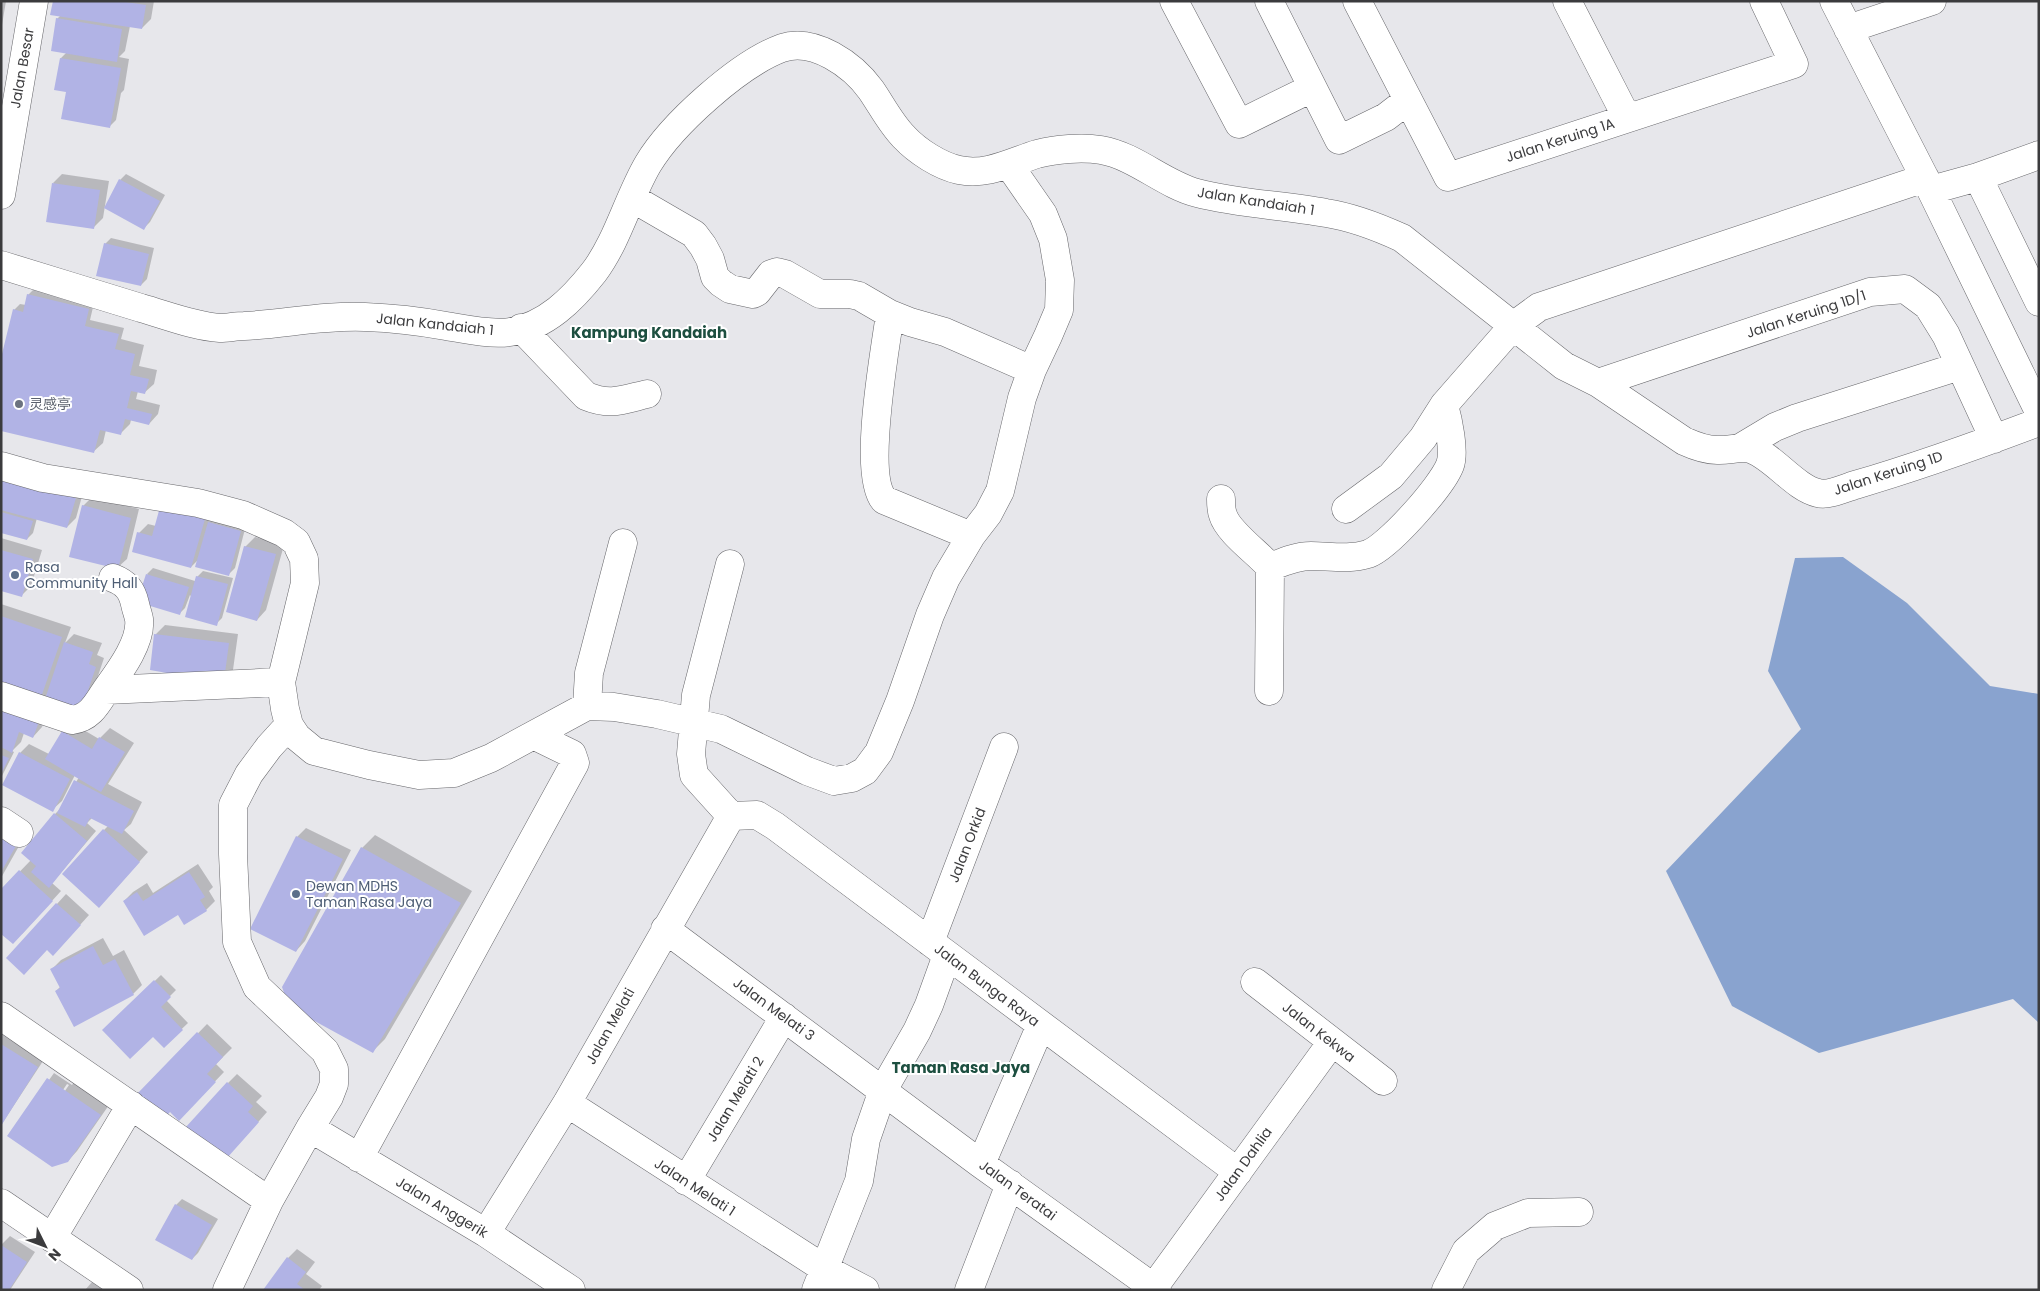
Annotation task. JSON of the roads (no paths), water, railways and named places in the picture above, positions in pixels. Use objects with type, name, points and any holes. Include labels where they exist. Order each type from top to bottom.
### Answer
[{"type":"street","name":"Jalan Besar","points":[[1,195],[34,1]]},
{"type":"street","points":[[1174,1],[1239,124],[1312,88]]},
{"type":"street","points":[[1269,1],[1339,140],[1386,117],[1408,100]]},
{"type":"street","name":"Jalan Keruing 1A","points":[[1357,1],[1448,177],[1794,64],[1764,1]]},
{"type":"street","points":[[1567,1],[1627,118]]},
{"type":"street","points":[[1834,1],[1928,184],[2039,412]]},
{"type":"street","points":[[1848,29],[1886,8],[1932,1]]},
{"type":"street","name":"Jalan Kandaiah 1","points":[[1,265],[183,320],[218,328],[340,316],[398,318],[471,330],[509,332],[546,320],[573,297],[597,268],[649,162],[684,119],[753,62],[786,46],[819,48],[843,63],[869,87],[904,138],[932,159],[956,170],[979,172],[1009,165],[1043,152],[1076,149],[1102,150],[1125,158],[1174,185],[1198,193],[1330,213],[1376,227],[1402,238],[1513,326]]},
{"type":"street","points":[[1346,509],[1391,476],[1423,438],[1444,405],[1513,326],[1539,307],[1928,184],[1978,177],[2039,155]]},
{"type":"street","points":[[1,466],[43,478],[198,503],[243,515],[284,533],[296,542],[304,558],[305,583],[282,682],[285,708],[290,725],[297,737],[314,751],[419,775],[454,774],[535,736],[587,706],[614,706],[721,729],[807,771],[834,781],[852,778],[865,771],[879,752],[946,578],[970,536],[988,514],[1000,491],[1022,398],[1032,370],[1059,310],[1060,280],[1053,238],[1043,214],[1009,165]]},
{"type":"street","points":[[1978,177],[2039,302]]},
{"type":"street","points":[[632,198],[694,234],[710,259],[715,277],[730,289],[753,294],[757,292],[771,274],[777,272],[793,278],[820,294],[850,294],[859,296],[890,314],[945,332],[1032,370]]},
{"type":"street","name":"Jalan Keruing 1D/1","points":[[1598,383],[1870,292],[1904,290],[1928,306],[1946,335],[1994,439]]},
{"type":"street","points":[[890,314],[874,426],[876,481],[879,495],[884,500],[970,536]]},
{"type":"street","name":"Jalan Keruing 1D","points":[[1513,326],[1564,366],[1598,383],[1684,442],[1699,448],[1718,450],[1751,449],[1818,494],[1832,492],[1876,479],[2039,422]]},
{"type":"street","points":[[521,328],[586,396],[600,402],[614,402],[647,394]]},
{"type":"street","points":[[1740,448],[1775,426],[1960,366]]},
{"type":"street","points":[[1270,567],[1291,559],[1309,556],[1340,558],[1368,554],[1393,536],[1426,501],[1450,465],[1450,434],[1444,405]]},
{"type":"street","points":[[1220,499],[1223,516],[1230,527],[1260,554],[1270,567],[1269,691]]},
{"type":"street","points":[[587,706],[589,673],[623,543]]},
{"type":"street","points":[[730,564],[696,695],[691,754],[694,775],[731,816]]},
{"type":"street","points":[[1,696],[72,720],[82,719],[92,710],[124,663],[135,640],[139,621],[132,594],[123,582],[113,578]]},
{"type":"street","points":[[106,690],[282,682]]},
{"type":"street","points":[[227,1290],[270,1200],[310,1128],[330,1097],[334,1084],[334,1070],[324,1051],[257,987],[237,942],[233,805],[249,774],[269,747],[290,725]]},
{"type":"street","points":[[359,1158],[575,763],[572,754],[535,736]]},
{"type":"street","name":"Jalan Orkid","points":[[820,1280],[859,1181],[866,1139],[883,1090],[917,1031],[929,1005],[939,948],[1004,747]]},
{"type":"street","name":"Jalan Bunga Raya","points":[[731,816],[757,815],[775,826],[1238,1172]]},
{"type":"street","name":"Jalan Melati","points":[[486,1233],[567,1103],[731,816]]},
{"type":"street","name":"Jalan Melati 3","points":[[665,929],[883,1090]]},
{"type":"street","name":"Jalan Kekwa","points":[[1255,982],[1384,1081]]},
{"type":"street","points":[[1,1016],[270,1200]]},
{"type":"street","name":"Jalan Melati 2","points":[[686,1181],[784,1016]]},
{"type":"street","points":[[981,1164],[1041,1025]]},
{"type":"street","name":"Jalan Dahlia","points":[[1156,1289],[1332,1042]]},
{"type":"street","name":"Jalan Teratai","points":[[883,1090],[981,1164],[1156,1289]]},
{"type":"street","name":"Jalan Melati 1","points":[[567,1103],[686,1181],[820,1280],[865,1290]]},
{"type":"street","points":[[52,1238],[131,1105]]},
{"type":"street","name":"Jalan Anggerik","points":[[310,1128],[486,1233],[571,1290]]},
{"type":"street","points":[[968,1290],[1010,1184]]},
{"type":"street","points":[[1,1203],[129,1290]]},
{"type":"street","points":[[1446,1290],[1466,1251],[1495,1226],[1528,1213],[1579,1212]]},
{"type":"water","points":[[1843,557],[1907,603],[1990,686],[2039,694],[2039,1023],[2013,999],[1819,1053],[1732,1006],[1666,871],[1801,729],[1768,671],[1795,558]]},
{"type":"place","name":"灵感亭","points":[[19,404]]},
{"type":"place","name":"Rasa Community Hall","points":[[15,575]]},
{"type":"place","name":"Dewan MDHS Taman Rasa Jaya","points":[[296,894]]},
{"type":"district","name":"Kampung Kandaiah","points":[[649,332]]},
{"type":"district","name":"Taman Rasa Jaya","points":[[961,1067]]}]
